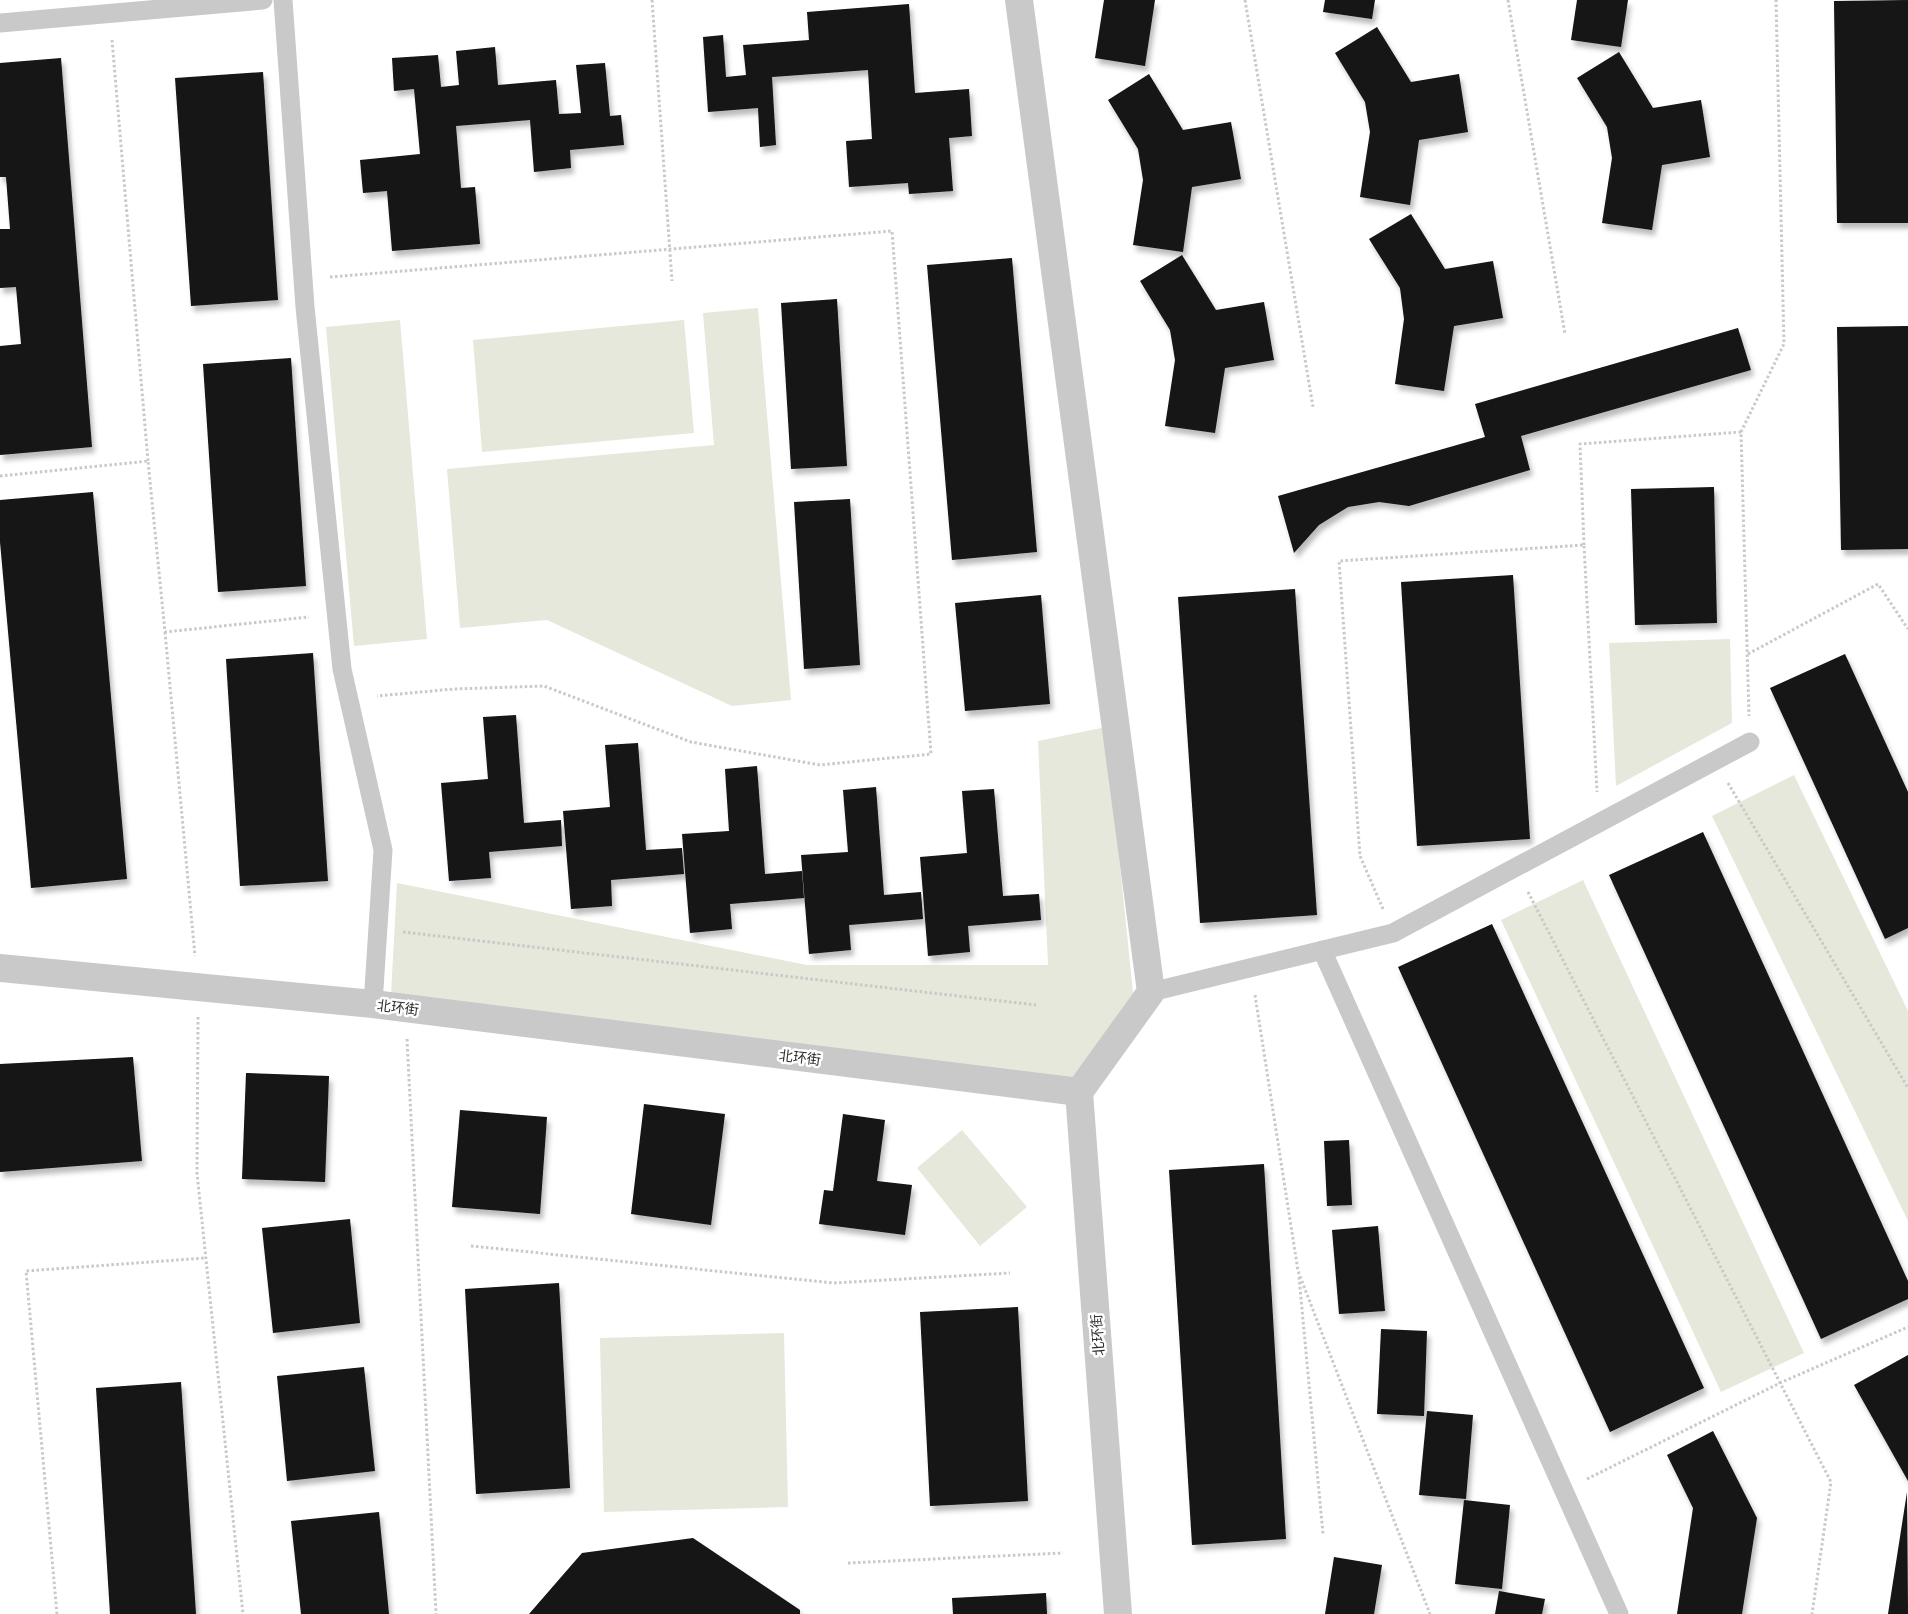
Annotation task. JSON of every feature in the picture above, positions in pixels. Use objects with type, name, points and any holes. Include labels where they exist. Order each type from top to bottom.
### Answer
[{"type":"street","points":[[1018,0],[1151,992],[1079,1092]]},
{"type":"street","name":"北环街","points":[[0,968],[373,1004],[1079,1092],[1118,1614]]},
{"type":"lane","points":[[0,23],[263,0]]},
{"type":"lane","points":[[283,0],[302,279],[342,669],[383,850],[373,1004]]},
{"type":"lane","points":[[1151,992],[1393,932],[1750,742]]},
{"type":"lane","points":[[1322,950],[1619,1614]]},
{"type":"path","points":[[652,0],[672,281]]},
{"type":"path","points":[[1245,0],[1313,407]]},
{"type":"path","points":[[1508,0],[1565,334]]},
{"type":"path","points":[[1750,742],[1741,432],[1784,344],[1776,0]]},
{"type":"path","points":[[109,13],[148,461],[198,987],[196,1173],[244,1614]]},
{"type":"path","points":[[302,279],[892,231],[931,754],[820,765],[691,742],[544,686],[454,689],[349,698]]},
{"type":"path","points":[[1599,823],[1580,444],[1741,432]]},
{"type":"path","points":[[0,476],[148,461]]},
{"type":"path","points":[[1393,932],[1360,856],[1339,561],[1584,545]]},
{"type":"path","points":[[1747,654],[1878,584],[1908,629]]},
{"type":"path","points":[[165,632],[336,614]]},
{"type":"path","points":[[1715,761],[1908,1088]]},
{"type":"path","points":[[1515,867],[1831,1482],[1812,1614]]},
{"type":"path","points":[[378,929],[1036,1005]]},
{"type":"path","points":[[1250,967],[1298,1272],[1323,1534]]},
{"type":"path","points":[[406,1008],[436,1614]]},
{"type":"path","points":[[471,1246],[833,1283],[1010,1273]]},
{"type":"path","points":[[57,1614],[26,1272],[205,1258]]},
{"type":"path","points":[[1298,1272],[1430,1614]]},
{"type":"path","points":[[1564,1490],[1780,1384],[1908,1327]]},
{"type":"path","points":[[848,1563],[1063,1553]]},
{"type":"shaded area","points":[[758,308],[791,700],[732,706],[547,620],[460,628],[447,469],[714,445],[703,313]]},
{"type":"shaded area","points":[[400,320],[427,639],[354,646],[326,327]]},
{"type":"shaded area","points":[[684,320],[694,433],[482,452],[473,340]]},
{"type":"shaded area","points":[[1730,639],[1732,723],[1616,786],[1609,643]]},
{"type":"shaded area","points":[[1106,727],[1133,993],[1073,1078],[391,995],[397,883],[807,965],[1048,965],[1038,741]]},
{"type":"shaded area","points":[[1794,775],[1908,1011],[1908,1221],[1712,816]]},
{"type":"shaded area","points":[[1583,880],[1804,1353],[1721,1392],[1501,920]]},
{"type":"shaded area","points":[[962,1130],[1027,1207],[980,1246],[917,1168]]},
{"type":"shaded area","points":[[784,1333],[788,1507],[604,1512],[600,1338]]},
{"type":"building","points":[[1104,0],[1155,0],[1145,66],[1095,58]]},
{"type":"building","points":[[1325,0],[1375,0],[1372,19],[1323,12]]},
{"type":"building","points":[[1577,0],[1628,0],[1621,47],[1571,40]]},
{"type":"building","points":[[1908,0],[1908,223],[1837,223],[1834,1]]},
{"type":"building","points":[[909,4],[915,93],[969,89],[972,136],[949,138],[953,191],[909,194],[908,183],[849,187],[846,141],[872,139],[868,70],[772,77],[776,145],[760,147],[758,108],[708,112],[703,37],[723,35],[726,77],[746,75],[743,45],[809,40],[807,12]]},
{"type":"building","points":[[1377,27],[1411,82],[1459,74],[1468,132],[1419,140],[1410,205],[1360,197],[1370,132],[1365,102],[1335,53]]},
{"type":"building","points":[[495,47],[498,85],[556,80],[559,114],[581,113],[576,65],[605,63],[610,116],[621,115],[624,145],[570,150],[571,168],[534,172],[530,120],[456,126],[461,188],[475,187],[480,244],[392,251],[387,191],[363,193],[360,160],[420,154],[414,89],[394,91],[392,58],[438,55],[441,87],[459,85],[456,51]]},
{"type":"building","points":[[1619,52],[1653,108],[1701,100],[1710,157],[1662,165],[1652,230],[1602,223],[1612,158],[1607,127],[1577,78]]},
{"type":"building","points":[[61,58],[92,447],[0,455],[0,346],[21,344],[16,287],[0,288],[0,229],[10,229],[6,177],[0,177],[0,63]]},
{"type":"building","points":[[263,72],[278,300],[191,306],[175,78]]},
{"type":"building","points":[[1149,74],[1183,130],[1231,122],[1241,179],[1192,187],[1183,252],[1133,245],[1143,180],[1138,149],[1108,100]]},
{"type":"building","points":[[1411,214],[1445,269],[1493,261],[1503,318],[1454,326],[1444,391],[1395,384],[1404,319],[1400,288],[1369,239]]},
{"type":"building","points":[[1182,255],[1216,310],[1264,302],[1274,360],[1225,368],[1215,433],[1165,426],[1175,360],[1170,330],[1140,281]]},
{"type":"building","points":[[1012,258],[1037,552],[952,560],[927,265]]},
{"type":"building","points":[[837,299],[847,466],[791,469],[781,303]]},
{"type":"building","points":[[1908,326],[1908,549],[1841,550],[1837,327]]},
{"type":"building","points":[[1738,328],[1751,370],[1521,436],[1530,470],[1409,506],[1379,502],[1348,507],[1319,525],[1294,553],[1278,496],[1485,437],[1475,404]]},
{"type":"building","points":[[291,358],[306,586],[218,592],[203,364]]},
{"type":"building","points":[[1714,487],[1717,623],[1635,625],[1631,489]]},
{"type":"building","points":[[93,492],[127,879],[31,888],[0,542],[0,500]]},
{"type":"building","points":[[850,499],[860,665],[804,669],[794,502]]},
{"type":"building","points":[[1513,575],[1530,839],[1417,846],[1401,582]]},
{"type":"building","points":[[1295,589],[1317,915],[1200,923],[1178,597]]},
{"type":"building","points":[[1041,595],[1050,704],[965,711],[955,603]]},
{"type":"building","points":[[313,653],[328,881],[240,886],[226,659]]},
{"type":"building","points":[[1845,654],[1908,792],[1908,928],[1885,939],[1770,688]]},
{"type":"building","points":[[516,715],[524,823],[561,820],[562,846],[489,852],[491,878],[449,881],[441,783],[488,779],[483,717]]},
{"type":"building","points":[[638,743],[646,850],[682,848],[684,874],[611,880],[612,906],[571,909],[563,811],[610,807],[605,745]]},
{"type":"building","points":[[757,766],[765,874],[802,871],[804,898],[730,904],[732,929],[690,933],[682,834],[729,831],[725,769]]},
{"type":"building","points":[[876,787],[884,895],[921,892],[923,919],[849,925],[851,950],[809,954],[801,855],[848,852],[843,790]]},
{"type":"building","points":[[994,789],[1003,896],[1039,894],[1041,920],[968,926],[970,952],[928,956],[920,857],[967,853],[962,791]]},
{"type":"building","points":[[1703,832],[1908,1281],[1908,1299],[1821,1339],[1609,875]]},
{"type":"building","points":[[1492,924],[1704,1388],[1610,1432],[1398,967]]},
{"type":"building","points":[[133,1057],[142,1161],[0,1172],[0,1064]]},
{"type":"building","points":[[246,1073],[329,1076],[325,1182],[242,1179]]},
{"type":"building","points":[[644,1104],[725,1114],[711,1225],[631,1214]]},
{"type":"building","points":[[460,1110],[547,1117],[540,1214],[452,1207]]},
{"type":"building","points":[[843,1114],[885,1120],[877,1181],[912,1185],[905,1235],[819,1224],[824,1190],[833,1191]]},
{"type":"building","points":[[1349,1140],[1352,1205],[1327,1206],[1324,1141]]},
{"type":"building","points":[[1264,1164],[1286,1539],[1192,1545],[1169,1170]]},
{"type":"building","points":[[350,1219],[360,1323],[273,1333],[262,1228]]},
{"type":"building","points":[[1378,1226],[1385,1311],[1339,1314],[1332,1230]]},
{"type":"building","points":[[559,1283],[570,1488],[476,1494],[465,1289]]},
{"type":"building","points":[[1018,1307],[1028,1501],[930,1506],[920,1312]]},
{"type":"building","points":[[1381,1329],[1427,1331],[1424,1416],[1377,1414]]},
{"type":"building","points":[[1908,1355],[1908,1481],[1854,1385]]},
{"type":"building","points":[[364,1367],[375,1471],[287,1481],[277,1376]]},
{"type":"building","points":[[181,1382],[196,1614],[110,1614],[96,1388]]},
{"type":"building","points":[[1427,1411],[1473,1415],[1466,1499],[1419,1495]]},
{"type":"building","points":[[1713,1431],[1757,1518],[1742,1614],[1677,1614],[1693,1508],[1667,1455]]},
{"type":"building","points":[[1907,1492],[1908,1614],[1888,1614]]},
{"type":"building","points":[[1464,1500],[1510,1505],[1502,1589],[1455,1584]]},
{"type":"building","points":[[379,1512],[389,1614],[301,1614],[291,1521]]},
{"type":"building","points":[[693,1538],[800,1610],[800,1614],[529,1614],[582,1553]]},
{"type":"building","points":[[1334,1557],[1382,1565],[1374,1614],[1325,1614]]},
{"type":"building","points":[[1499,1591],[1545,1599],[1542,1614],[1495,1614]]},
{"type":"building","points":[[1046,1593],[1047,1614],[953,1614],[952,1598]]}]
